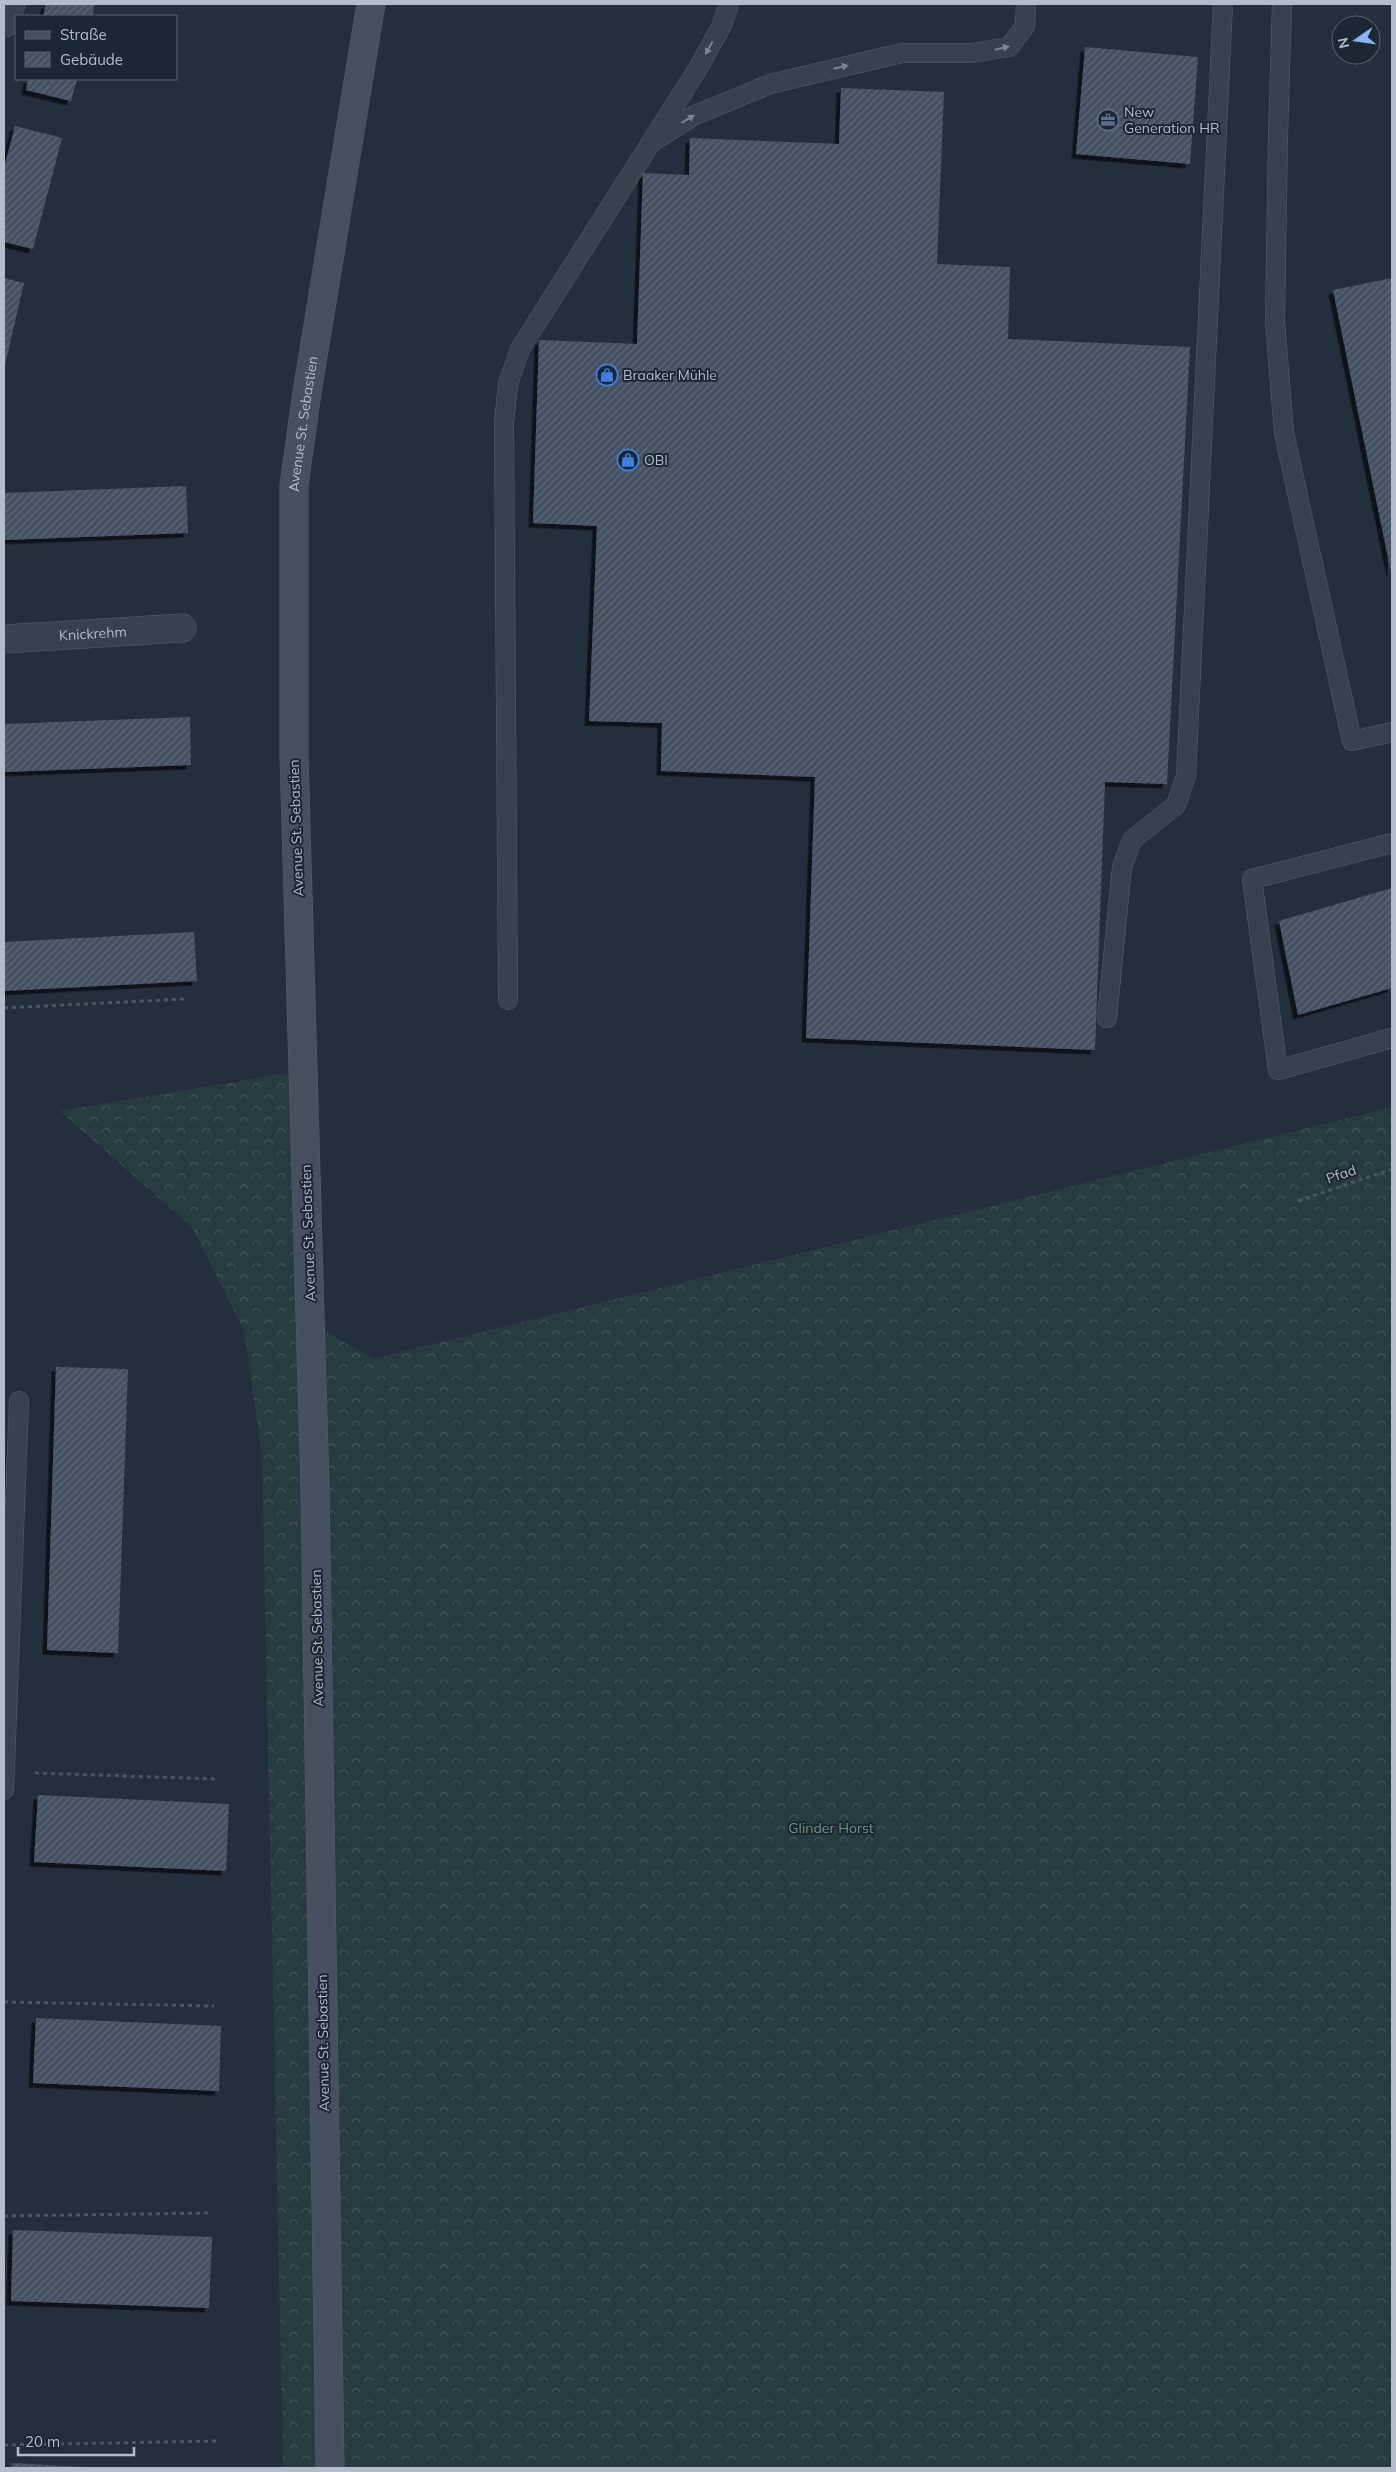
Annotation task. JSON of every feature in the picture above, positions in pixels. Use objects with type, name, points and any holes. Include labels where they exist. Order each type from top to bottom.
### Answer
[{"type":"main road","name":"Avenue St. Sebastien","points":[[330,2468],[315,1489],[294,755],[294,485],[307,392],[371,4]]},
{"type":"street","points":[[4,23],[11,4]]},
{"type":"street","name":"Knickrehm","points":[[4,640],[182,628]]},
{"type":"lane","points":[[508,1000],[504,423],[508,384],[520,348],[696,70],[722,25],[729,4]]},
{"type":"lane","points":[[647,145],[693,116],[770,84],[902,53],[972,53],[1009,47],[1025,26],[1026,4]]},
{"type":"lane","points":[[1107,1018],[1122,867],[1132,840],[1176,805],[1186,776],[1223,4]]},
{"type":"lane","points":[[1282,4],[1275,321],[1284,433],[1352,741],[1392,732]]},
{"type":"lane","points":[[1392,843],[1252,879],[1278,1070],[1392,1038]]},
{"type":"lane","points":[[4,1790],[18,1401]]},
{"type":"path","points":[[4,1008],[184,999]]},
{"type":"path","name":"Pfad","points":[[1298,1201],[1392,1169]]},
{"type":"path","points":[[4,1772],[218,1779]]},
{"type":"path","points":[[4,2002],[214,2006]]},
{"type":"path","points":[[4,2216],[211,2213]]},
{"type":"path","points":[[4,2445],[216,2441]]},
{"type":"green space","name":"Glinder Horst","points":[[302,1071],[313,1324],[373,1359],[1392,1107],[1392,2468],[283,2468],[262,1455],[244,1330],[192,1227],[60,1111]]},
{"type":"building","points":[[46,4],[95,4],[92,15],[43,15]]},
{"type":"building","points":[[1085,47],[1198,57],[1190,164],[1076,154]]},
{"type":"building","points":[[28,80],[77,80],[71,101],[26,90]]},
{"type":"building","points":[[841,88],[944,92],[937,264],[1010,267],[1008,339],[1190,347],[1167,784],[1105,782],[1095,1050],[806,1038],[815,777],[661,771],[662,723],[589,721],[597,526],[533,523],[539,340],[637,344],[643,173],[689,175],[690,138],[839,144]]},
{"type":"building","points":[[15,126],[62,138],[33,249],[4,242],[4,168]]},
{"type":"building","points":[[4,278],[24,283],[5,365],[4,365]]},
{"type":"building","points":[[1392,278],[1392,572],[1391,572],[1333,290]]},
{"type":"building","points":[[186,486],[188,533],[4,540],[4,493]]},
{"type":"building","points":[[190,717],[191,765],[4,772],[4,724]]},
{"type":"building","points":[[1392,888],[1392,988],[1298,1015],[1279,921]]},
{"type":"building","points":[[194,932],[197,981],[4,991],[4,942]]},
{"type":"building","points":[[56,1367],[128,1369],[118,1653],[47,1650]]},
{"type":"building","points":[[38,1795],[229,1804],[226,1871],[34,1862]]},
{"type":"building","points":[[36,2018],[221,2026],[219,2091],[33,2083]]},
{"type":"building","points":[[13,2230],[212,2237],[209,2308],[11,2301]]},
{"type":"building","points":[[12,2463],[84,2467],[84,2468],[11,2468]]},
{"type":"place","name":"New Generation HR","points":[[1108,120]]},
{"type":"place","name":"Braaker Mühle","points":[[607,375]]},
{"type":"place","name":"OBI","points":[[628,460]]}]
